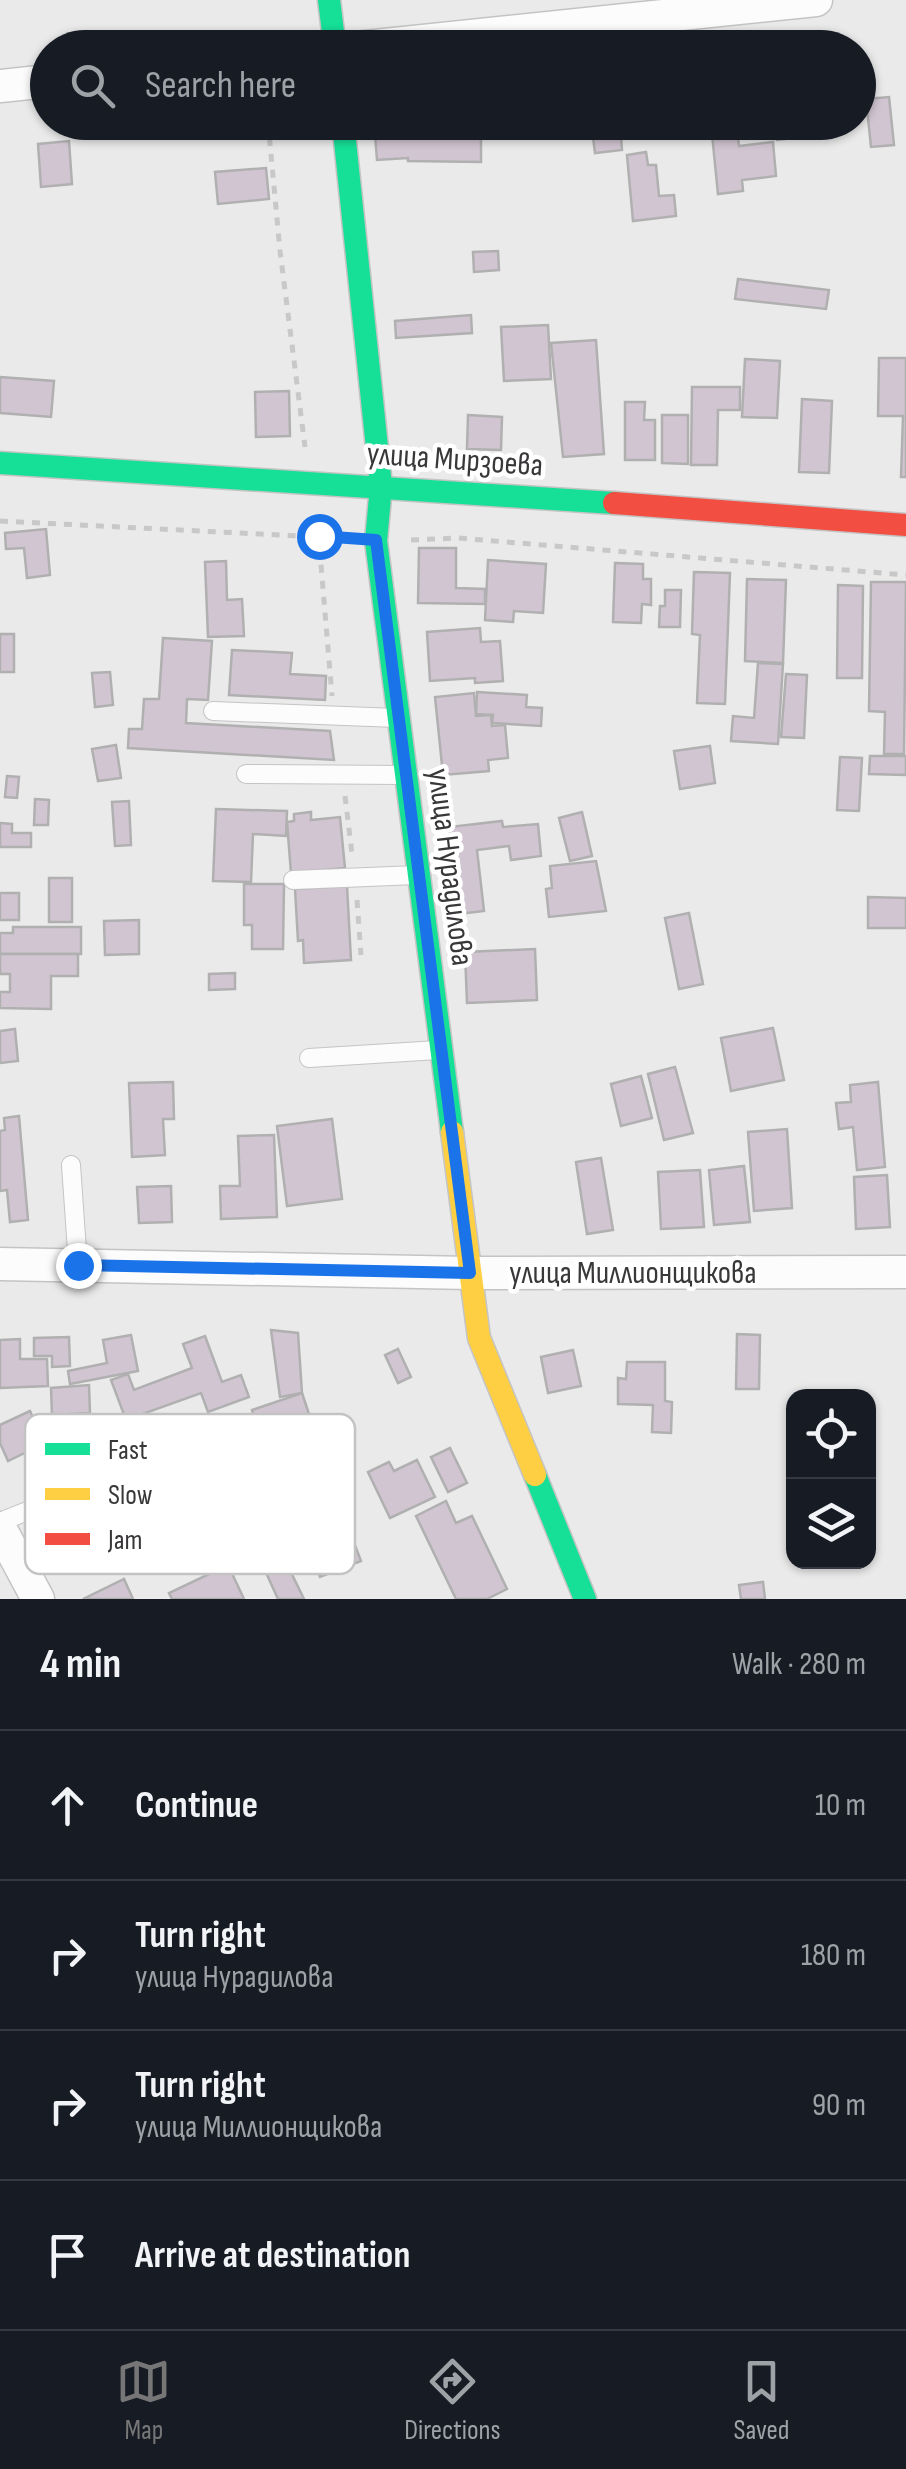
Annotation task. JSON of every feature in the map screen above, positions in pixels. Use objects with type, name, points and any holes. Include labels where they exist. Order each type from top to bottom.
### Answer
[{"type":"street","points":[[329,0],[333,30]]},
{"type":"street","points":[[528,30],[816,0]]},
{"type":"street","points":[[0,86],[30,83]]},
{"type":"street","name":"улица Нурадилова","points":[[345,140],[381,486],[376,540],[479,1338],[586,1599]]},
{"type":"street","name":"улица Мирзоева","points":[[0,464],[381,486],[906,525]]},
{"type":"street","name":"улица Миллионщикова","points":[[0,1264],[470,1273],[906,1272]]},
{"type":"street","points":[[0,1525],[25,1574]]},
{"type":"street","points":[[25,1574],[38,1599]]},
{"type":"lane","points":[[212,711],[398,718]]},
{"type":"lane","points":[[246,774],[406,775]]},
{"type":"lane","points":[[293,880],[419,875]]},
{"type":"lane","points":[[309,1058],[441,1050]]},
{"type":"lane","points":[[72,1165],[78,1265]]},
{"type":"lane","points":[[0,1525],[25,1514]]},
{"type":"path","points":[[270,140],[284,289],[319,536],[334,716]]},
{"type":"path","points":[[0,521],[376,540],[458,538],[906,575]]},
{"type":"path","points":[[342,775],[361,956]]},
{"type":"building","points":[[889,97],[894,145],[871,147],[870,140],[876,140],[876,98]]},
{"type":"building","points":[[375,140],[481,140],[481,162],[377,160]]},
{"type":"building","points":[[593,140],[621,140],[622,150],[595,153]]},
{"type":"building","points":[[713,140],[738,140],[739,146],[773,142],[776,176],[742,180],[743,191],[718,194]]},
{"type":"building","points":[[69,141],[72,184],[41,187],[38,144]]},
{"type":"building","points":[[646,152],[648,165],[656,165],[659,196],[674,195],[676,216],[633,221],[627,155]]},
{"type":"building","points":[[266,168],[269,199],[218,204],[215,172]]},
{"type":"building","points":[[498,251],[499,270],[474,272],[473,252]]},
{"type":"building","points":[[738,279],[829,290],[826,309],[735,299]]},
{"type":"building","points":[[471,315],[472,333],[396,338],[395,321]]},
{"type":"building","points":[[548,325],[551,379],[504,381],[501,327]]},
{"type":"building","points":[[596,340],[604,454],[563,457],[551,343]]},
{"type":"building","points":[[879,358],[906,358],[906,477],[901,477],[903,416],[878,416]]},
{"type":"building","points":[[745,359],[780,361],[777,418],[742,417]]},
{"type":"building","points":[[0,377],[54,381],[51,417],[0,413]]},
{"type":"building","points":[[692,387],[740,387],[740,410],[718,410],[717,465],[691,465]]},
{"type":"building","points":[[289,391],[290,436],[256,437],[255,392]]},
{"type":"building","points":[[802,399],[832,401],[829,473],[799,472]]},
{"type":"building","points":[[625,402],[645,402],[644,420],[655,420],[655,460],[625,460]]},
{"type":"building","points":[[468,415],[502,417],[501,450],[467,449]]},
{"type":"building","points":[[662,415],[688,415],[688,464],[662,463]]},
{"type":"building","points":[[46,529],[50,575],[27,578],[24,548],[6,549],[5,533]]},
{"type":"building","points":[[419,548],[456,548],[456,588],[485,589],[485,604],[418,603]]},
{"type":"building","points":[[488,560],[546,564],[543,613],[514,611],[513,622],[485,620]]},
{"type":"building","points":[[226,561],[227,600],[242,599],[244,636],[208,637],[205,562]]},
{"type":"building","points":[[615,563],[643,564],[643,579],[651,579],[651,605],[642,604],[641,623],[613,622]]},
{"type":"building","points":[[694,572],[730,573],[725,704],[697,703],[700,635],[692,634]]},
{"type":"building","points":[[747,579],[786,580],[783,663],[745,661]]},
{"type":"building","points":[[871,582],[906,582],[904,754],[884,754],[885,712],[869,711]]},
{"type":"building","points":[[838,585],[863,586],[862,678],[837,678]]},
{"type":"building","points":[[665,590],[681,590],[680,627],[659,627]]},
{"type":"building","points":[[480,628],[481,642],[500,641],[503,681],[430,681],[427,632]]},
{"type":"building","points":[[0,634],[14,634],[14,672],[0,672]]},
{"type":"building","points":[[163,638],[212,641],[208,700],[187,699],[186,723],[330,731],[334,760],[128,748],[129,729],[142,729],[144,699],[159,699]]},
{"type":"building","points":[[232,650],[292,653],[290,674],[326,676],[325,700],[229,695]]},
{"type":"building","points":[[758,663],[783,664],[778,744],[731,741],[733,716],[754,718]]},
{"type":"building","points":[[110,672],[113,705],[95,707],[92,673]]},
{"type":"building","points":[[786,674],[807,675],[804,738],[781,737]]},
{"type":"building","points":[[477,692],[527,695],[526,707],[542,708],[541,726],[492,723],[493,715],[476,714]]},
{"type":"building","points":[[474,693],[476,716],[491,715],[492,726],[505,725],[508,758],[488,760],[489,771],[443,775],[435,697]]},
{"type":"building","points":[[116,745],[121,778],[98,781],[92,749]]},
{"type":"building","points":[[710,746],[715,783],[680,789],[674,751]]},
{"type":"building","points":[[870,756],[906,756],[906,775],[869,774]]},
{"type":"building","points":[[840,757],[862,758],[859,811],[837,810]]},
{"type":"building","points":[[7,776],[19,777],[17,798],[5,797]]},
{"type":"building","points":[[35,799],[49,800],[48,825],[34,825]]},
{"type":"building","points":[[129,801],[131,845],[115,846],[112,802]]},
{"type":"building","points":[[216,809],[287,811],[286,836],[253,834],[251,882],[213,881]]},
{"type":"building","points":[[311,812],[311,820],[340,817],[345,868],[291,873],[287,822],[294,821],[294,814]]},
{"type":"building","points":[[582,812],[592,856],[570,861],[559,818]]},
{"type":"building","points":[[502,821],[503,827],[538,824],[541,856],[511,860],[509,846],[477,850],[484,911],[458,914],[449,827]]},
{"type":"building","points":[[0,823],[12,824],[12,833],[31,833],[31,847],[0,847]]},
{"type":"building","points":[[596,861],[606,911],[549,917],[546,889],[552,888],[550,866]]},
{"type":"building","points":[[49,878],[72,878],[72,922],[49,922]]},
{"type":"building","points":[[244,884],[284,884],[283,949],[252,949],[252,925],[244,925]]},
{"type":"building","points":[[347,886],[351,960],[304,963],[303,940],[298,941],[295,889]]},
{"type":"building","points":[[0,893],[19,893],[19,920],[0,920]]},
{"type":"building","points":[[868,897],[906,898],[906,928],[868,928]]},
{"type":"building","points":[[689,913],[703,984],[679,989],[665,918]]},
{"type":"building","points":[[139,920],[139,954],[105,955],[104,921]]},
{"type":"building","points":[[13,927],[81,927],[81,954],[0,954],[0,933],[13,933]]},
{"type":"building","points":[[535,949],[537,1000],[467,1003],[465,952]]},
{"type":"building","points":[[0,954],[78,954],[78,976],[51,976],[51,1009],[0,1008],[0,992],[10,992],[10,974],[0,974]]},
{"type":"building","points":[[235,973],[235,989],[209,990],[209,974]]},
{"type":"building","points":[[773,1028],[784,1080],[731,1091],[721,1038]]},
{"type":"building","points":[[15,1029],[18,1061],[0,1063],[0,1031]]},
{"type":"building","points":[[675,1067],[693,1133],[664,1140],[648,1074]]},
{"type":"building","points":[[641,1076],[652,1118],[621,1126],[611,1084]]},
{"type":"building","points":[[173,1082],[174,1119],[163,1119],[165,1155],[132,1157],[129,1083]]},
{"type":"building","points":[[878,1082],[885,1167],[857,1170],[853,1127],[839,1129],[836,1103],[851,1102],[850,1085]]},
{"type":"building","points":[[19,1116],[28,1220],[10,1222],[7,1190],[0,1191],[0,1131],[5,1130],[4,1118]]},
{"type":"building","points":[[332,1119],[342,1199],[287,1206],[277,1126]]},
{"type":"building","points":[[787,1129],[792,1208],[754,1211],[748,1132]]},
{"type":"building","points":[[274,1135],[277,1217],[221,1219],[220,1186],[240,1186],[238,1136]]},
{"type":"building","points":[[601,1158],[613,1230],[587,1234],[576,1162]]},
{"type":"building","points":[[744,1166],[750,1222],[714,1225],[709,1170]]},
{"type":"building","points":[[700,1170],[704,1227],[661,1229],[658,1172]]},
{"type":"building","points":[[887,1175],[890,1227],[856,1229],[854,1177]]},
{"type":"building","points":[[171,1186],[172,1222],[139,1223],[137,1187]]},
{"type":"building","points":[[271,1330],[298,1333],[302,1393],[280,1397]]},
{"type":"building","points":[[737,1334],[760,1335],[759,1389],[736,1389]]},
{"type":"building","points":[[131,1335],[138,1371],[70,1384],[68,1371],[107,1363],[103,1340]]},
{"type":"building","points":[[205,1336],[222,1382],[241,1375],[249,1397],[208,1412],[201,1393],[143,1414],[124,1414],[111,1380],[128,1374],[134,1390],[192,1368],[183,1344]]},
{"type":"building","points":[[69,1337],[70,1366],[52,1367],[52,1356],[34,1356],[34,1338]]},
{"type":"building","points":[[20,1339],[20,1359],[47,1359],[48,1386],[0,1388],[0,1340]]},
{"type":"building","points":[[398,1349],[411,1377],[398,1383],[385,1355]]},
{"type":"building","points":[[573,1350],[581,1386],[548,1393],[541,1357]]},
{"type":"building","points":[[627,1362],[665,1362],[665,1401],[672,1402],[671,1433],[652,1432],[653,1405],[618,1404],[618,1378],[626,1379]]},
{"type":"building","points":[[89,1385],[90,1413],[52,1414],[51,1388]]},
{"type":"building","points":[[302,1393],[309,1414],[253,1414],[252,1410]]},
{"type":"building","points":[[30,1411],[31,1414],[25,1414],[25,1453],[8,1461],[0,1443],[0,1425]]},
{"type":"building","points":[[450,1448],[467,1483],[448,1492],[431,1457]]},
{"type":"building","points":[[417,1460],[435,1497],[390,1518],[368,1472],[389,1462],[394,1471]]},
{"type":"building","points":[[446,1501],[456,1523],[472,1516],[507,1589],[487,1599],[456,1599],[416,1516]]},
{"type":"building","points":[[209,1574],[232,1574],[244,1599],[172,1599],[169,1593]]},
{"type":"building","points":[[267,1574],[292,1574],[304,1599],[278,1599]]},
{"type":"building","points":[[124,1579],[133,1599],[83,1599]]},
{"type":"building","points":[[763,1582],[765,1599],[741,1599],[739,1585]]},
{"type":"traffic: fast","points":[[329,0],[333,30]]},
{"type":"traffic: fast","points":[[345,140],[381,486],[376,541],[452,1132]]},
{"type":"traffic: fast","points":[[0,463],[614,503]]},
{"type":"traffic: fast","points":[[535,1475],[585,1599]]},
{"type":"traffic: slow","points":[[452,1132],[479,1338],[535,1475]]},
{"type":"traffic: jam","points":[[614,503],[906,525]]},
{"type":"route","points":[[78,1265],[470,1273],[376,540],[319,536]]}]
